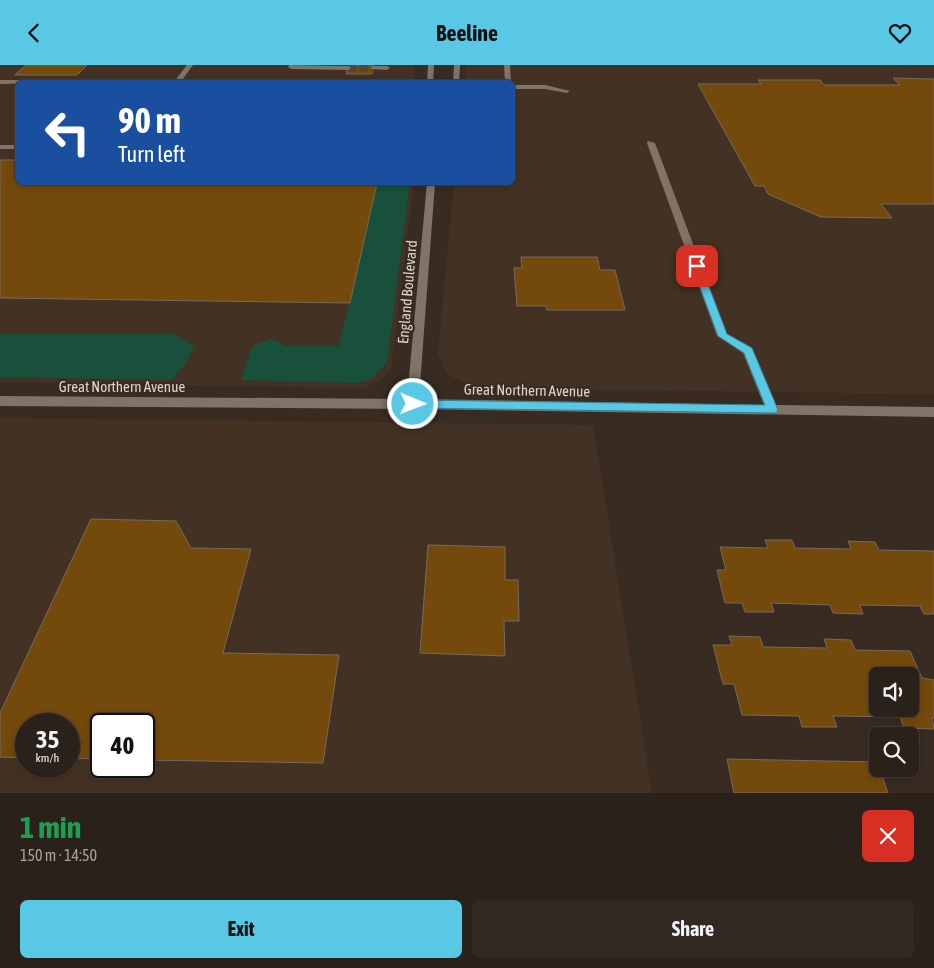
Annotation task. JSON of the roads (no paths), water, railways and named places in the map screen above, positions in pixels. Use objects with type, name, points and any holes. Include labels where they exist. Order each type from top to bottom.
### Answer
[{"type":"street","points":[[178,80],[190,65]]},
{"type":"street","points":[[292,65],[291,67],[348,67]]},
{"type":"street","points":[[429,80],[431,65]]},
{"type":"street","points":[[456,80],[457,65]]},
{"type":"street","points":[[507,65],[508,80]]},
{"type":"street","points":[[373,68],[387,68]]},
{"type":"street","points":[[0,82],[15,82]]},
{"type":"street","points":[[515,87],[545,87],[567,91]]},
{"type":"street","points":[[651,143],[722,336],[748,351],[772,410]]},
{"type":"street","points":[[0,147],[15,147]]},
{"type":"street","name":"England Boulevard","points":[[413,404],[431,185]]},
{"type":"street","name":"Great Northern Avenue","points":[[0,401],[413,404],[934,413]]},
{"type":"tunnel","points":[[348,68],[373,68]]}]
